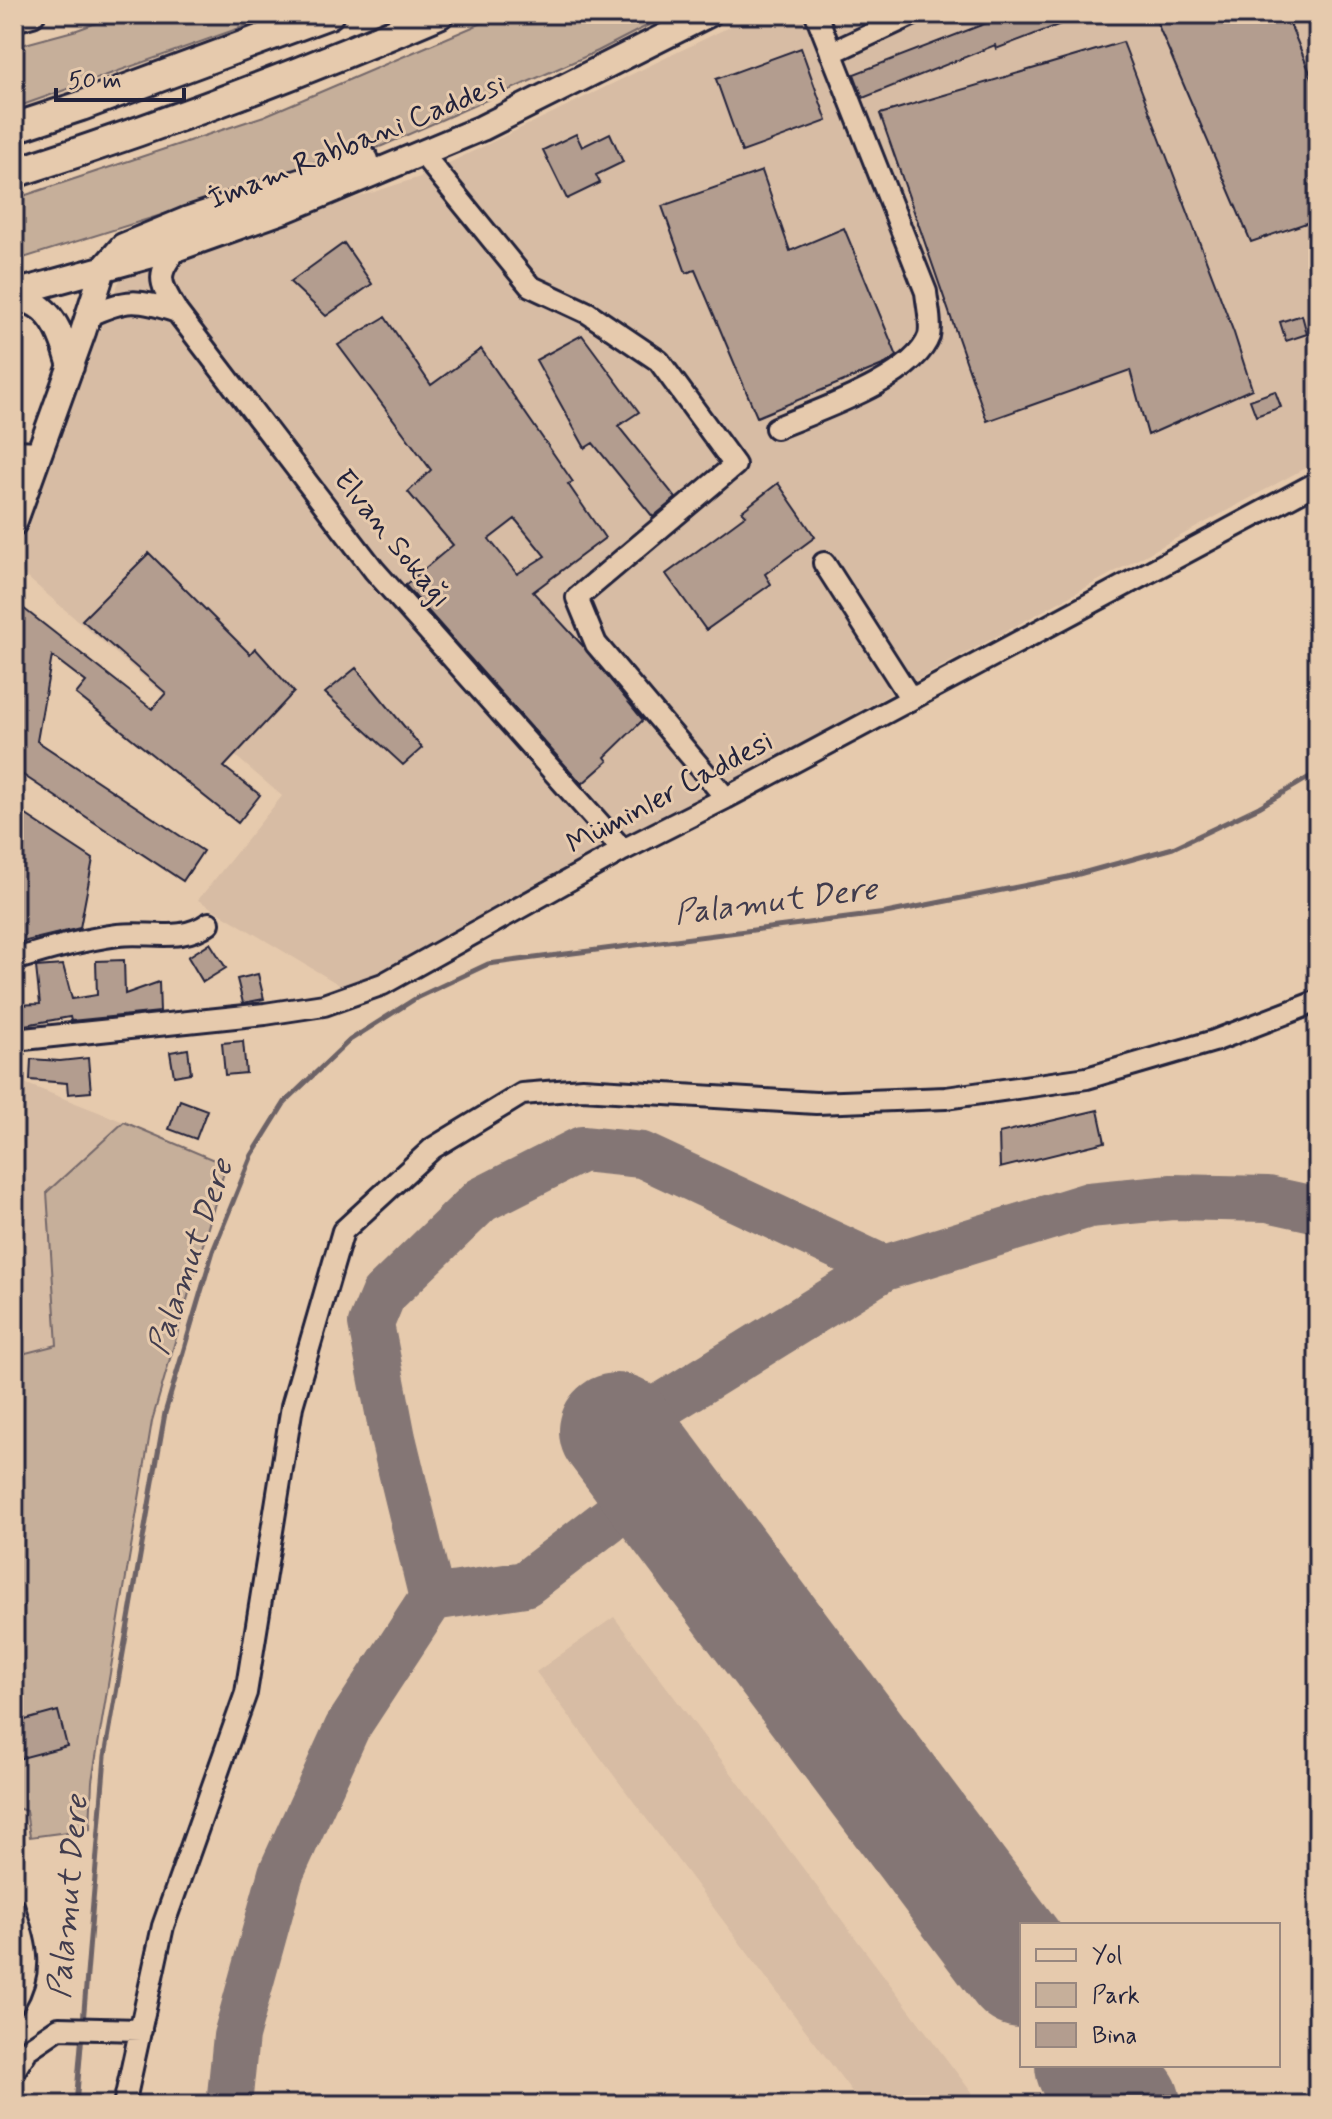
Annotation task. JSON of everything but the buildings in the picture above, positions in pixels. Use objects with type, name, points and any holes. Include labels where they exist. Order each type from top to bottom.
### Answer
[{"type":"highway","points":[[14,128],[329,14]]},
{"type":"highway","points":[[14,173],[100,146],[254,89],[439,14]]},
{"type":"main road","points":[[14,19],[32,14]]},
{"type":"main road","name":"İmam Rabbani Caddesi","points":[[14,295],[178,248],[285,210],[482,128],[709,14]]},
{"type":"main road","points":[[14,523],[103,269],[123,246],[186,220],[359,162],[482,128]]},
{"type":"main road","points":[[14,295],[42,306],[63,336],[71,367]]},
{"type":"street","points":[[776,428],[867,390],[912,361],[929,335],[926,292],[816,14]]},
{"type":"street","points":[[831,53],[914,14]]},
{"type":"street","points":[[421,152],[530,286],[588,313],[659,361],[735,465],[577,598],[596,644],[726,798]]},
{"type":"street","name":"Elvan Sokağı","points":[[178,248],[163,266],[161,283],[177,312],[374,570],[623,850]]},
{"type":"street","points":[[88,316],[114,304],[144,301],[177,312]]},
{"type":"street","points":[[14,451],[41,452]]},
{"type":"street","name":"Müminler Caddesi","points":[[14,1040],[265,1014],[324,1005],[383,984],[623,850],[1318,482]]},
{"type":"street","points":[[824,563],[911,699]]},
{"type":"street","points":[[14,960],[123,934],[187,934],[209,923]]},
{"type":"street","points":[[124,2105],[163,1926],[246,1693],[292,1406],[343,1231],[433,1148],[522,1094],[582,1089],[816,1103],[946,1098],[1087,1078],[1214,1041],[1318,1001]]},
{"type":"street","points":[[14,1908],[29,1961],[21,1991],[14,2003]]},
{"type":"street","points":[[14,2071],[28,2049],[59,2028],[141,2030]]},
{"type":"shaded area","points":[[756,14],[1318,14],[1318,461],[348,990],[198,900],[282,796],[14,566],[14,548],[122,274],[420,177]]},
{"type":"shaded area","points":[[14,1079],[124,1122],[47,1192],[57,1345],[14,1356]]},
{"type":"shaded area","points":[[614,1617],[981,2105],[862,2105],[536,1672]]},
{"type":"green space","points":[[121,14],[279,14],[14,108],[14,47]]},
{"type":"green space","points":[[503,14],[670,14],[598,51],[382,146],[14,261],[14,199],[264,116]]},
{"type":"green space","points":[[124,1122],[226,1165],[152,1421],[92,1781],[90,1829],[30,1837],[26,1811],[14,1807],[14,1356],[57,1345],[47,1192]]},
{"type":"waterway","name":"Palamut Dere","points":[[83,2023],[105,1756],[165,1413],[213,1251],[252,1155],[285,1102],[350,1040],[418,997],[488,964],[886,913],[1068,877],[1173,848],[1259,807],[1318,772]]},
{"type":"waterway","name":"Palamut Dere","points":[[76,2105],[82,2033]]},
{"type":"taxiway","points":[[229,2105],[236,2036],[281,1873],[347,1728],[432,1598],[393,1438],[371,1324],[383,1295],[481,1200],[582,1149],[642,1155],[884,1268],[631,1425]]},
{"type":"taxiway","points":[[884,1268],[1089,1205],[1172,1197],[1268,1199],[1318,1210]]},
{"type":"taxiway","points":[[432,1598],[525,1584],[633,1501]]},
{"type":"runway","points":[[617,1431],[1020,1967]]},
{"type":"runway","points":[[1094,2067],[1123,2105]]}]
